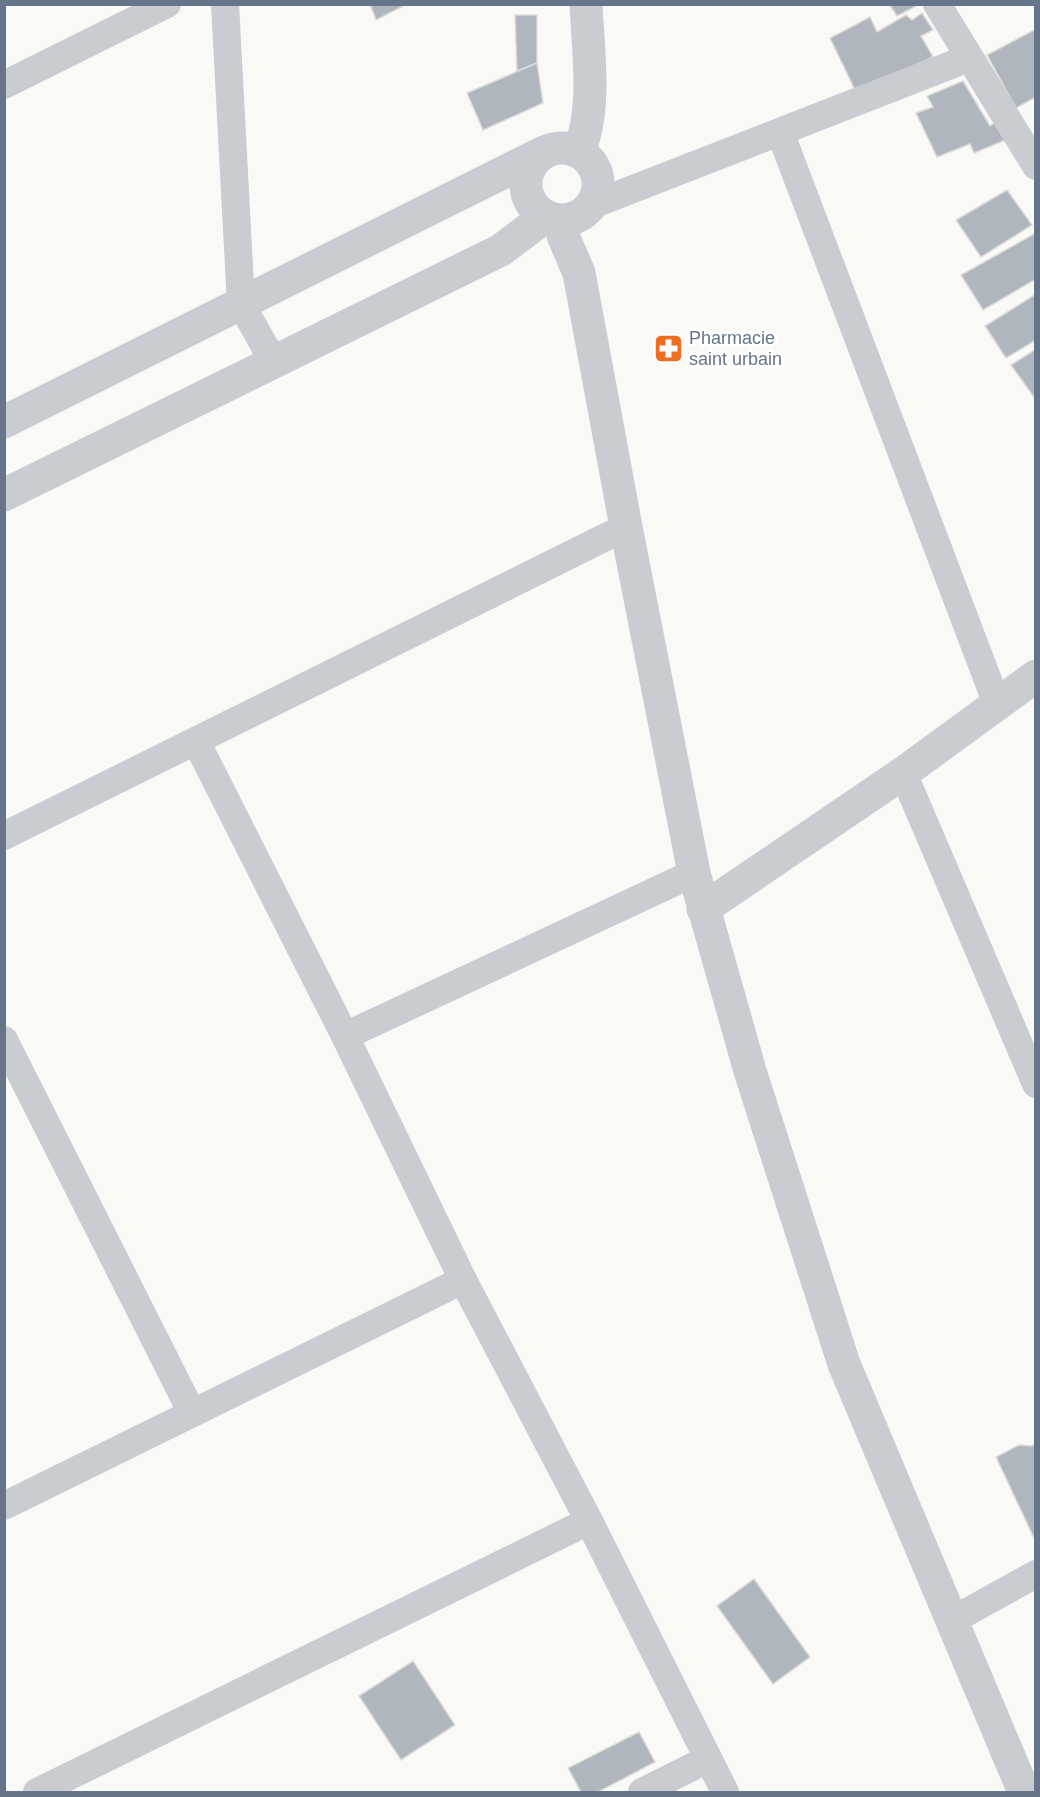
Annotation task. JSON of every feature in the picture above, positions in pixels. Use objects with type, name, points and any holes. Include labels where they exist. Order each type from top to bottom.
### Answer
[{"type":"street","points":[[4,85],[167,4]]},
{"type":"street","points":[[225,4],[241,304],[273,362]]},
{"type":"street","points":[[579,151],[588,125],[590,101],[586,4]]},
{"type":"street","points":[[937,4],[1035,166]]},
{"type":"street","points":[[542,153],[527,173],[526,186],[529,198],[536,209],[552,218],[571,219],[583,214],[592,205],[969,58]]},
{"type":"street","points":[[780,132],[997,704]]},
{"type":"street","points":[[4,422],[554,148],[566,147],[579,151],[596,169],[599,181],[579,273]]},
{"type":"street","points":[[552,218],[564,238],[579,273],[694,873],[750,1071],[844,1364],[1024,1792]]},
{"type":"street","points":[[4,495],[501,250],[552,218]]},
{"type":"street","points":[[4,836],[626,527]]},
{"type":"street","points":[[703,909],[903,773],[1035,676]]},
{"type":"street","points":[[196,741],[345,1036],[463,1280],[725,1792]]},
{"type":"street","points":[[903,773],[1035,1084]]},
{"type":"street","points":[[345,1036],[694,873]]},
{"type":"street","points":[[4,1040],[192,1413]]},
{"type":"street","points":[[4,1506],[463,1280]]},
{"type":"street","points":[[37,1792],[588,1521]]},
{"type":"street","points":[[951,1621],[1035,1574]]},
{"type":"street","points":[[642,1792],[708,1759]]},
{"type":"building","points":[[370,4],[407,4],[376,20]]},
{"type":"building","points":[[889,4],[920,4],[897,16]]},
{"type":"building","points":[[922,13],[933,30],[921,36],[933,57],[856,92],[830,38],[870,17],[877,32],[906,15],[912,20]]},
{"type":"building","points":[[515,15],[537,15],[537,63],[517,71]]},
{"type":"building","points":[[1036,29],[1036,97],[1016,108],[987,55]]},
{"type":"building","points":[[537,63],[543,103],[483,130],[467,93]]},
{"type":"building","points":[[963,81],[990,126],[1000,119],[1010,138],[974,153],[970,144],[937,157],[916,113],[933,107],[927,96]]},
{"type":"building","points":[[1007,190],[1032,225],[981,257],[956,220]]},
{"type":"building","points":[[1036,233],[1036,279],[983,310],[961,275]]},
{"type":"building","points":[[1036,294],[1036,340],[1006,358],[985,326]]},
{"type":"building","points":[[1036,349],[1036,400],[1011,365]]},
{"type":"building","points":[[1036,1443],[1036,1537],[1034,1538],[996,1457],[1019,1445],[1032,1446]]},
{"type":"building","points":[[754,1579],[810,1657],[773,1684],[717,1606]]},
{"type":"building","points":[[413,1661],[455,1725],[401,1760],[359,1696]]},
{"type":"building","points":[[639,1732],[655,1762],[598,1792],[581,1792],[568,1768]]},
{"type":"place","name":"Pharmacie saint urbain","points":[[668,348]]}]
